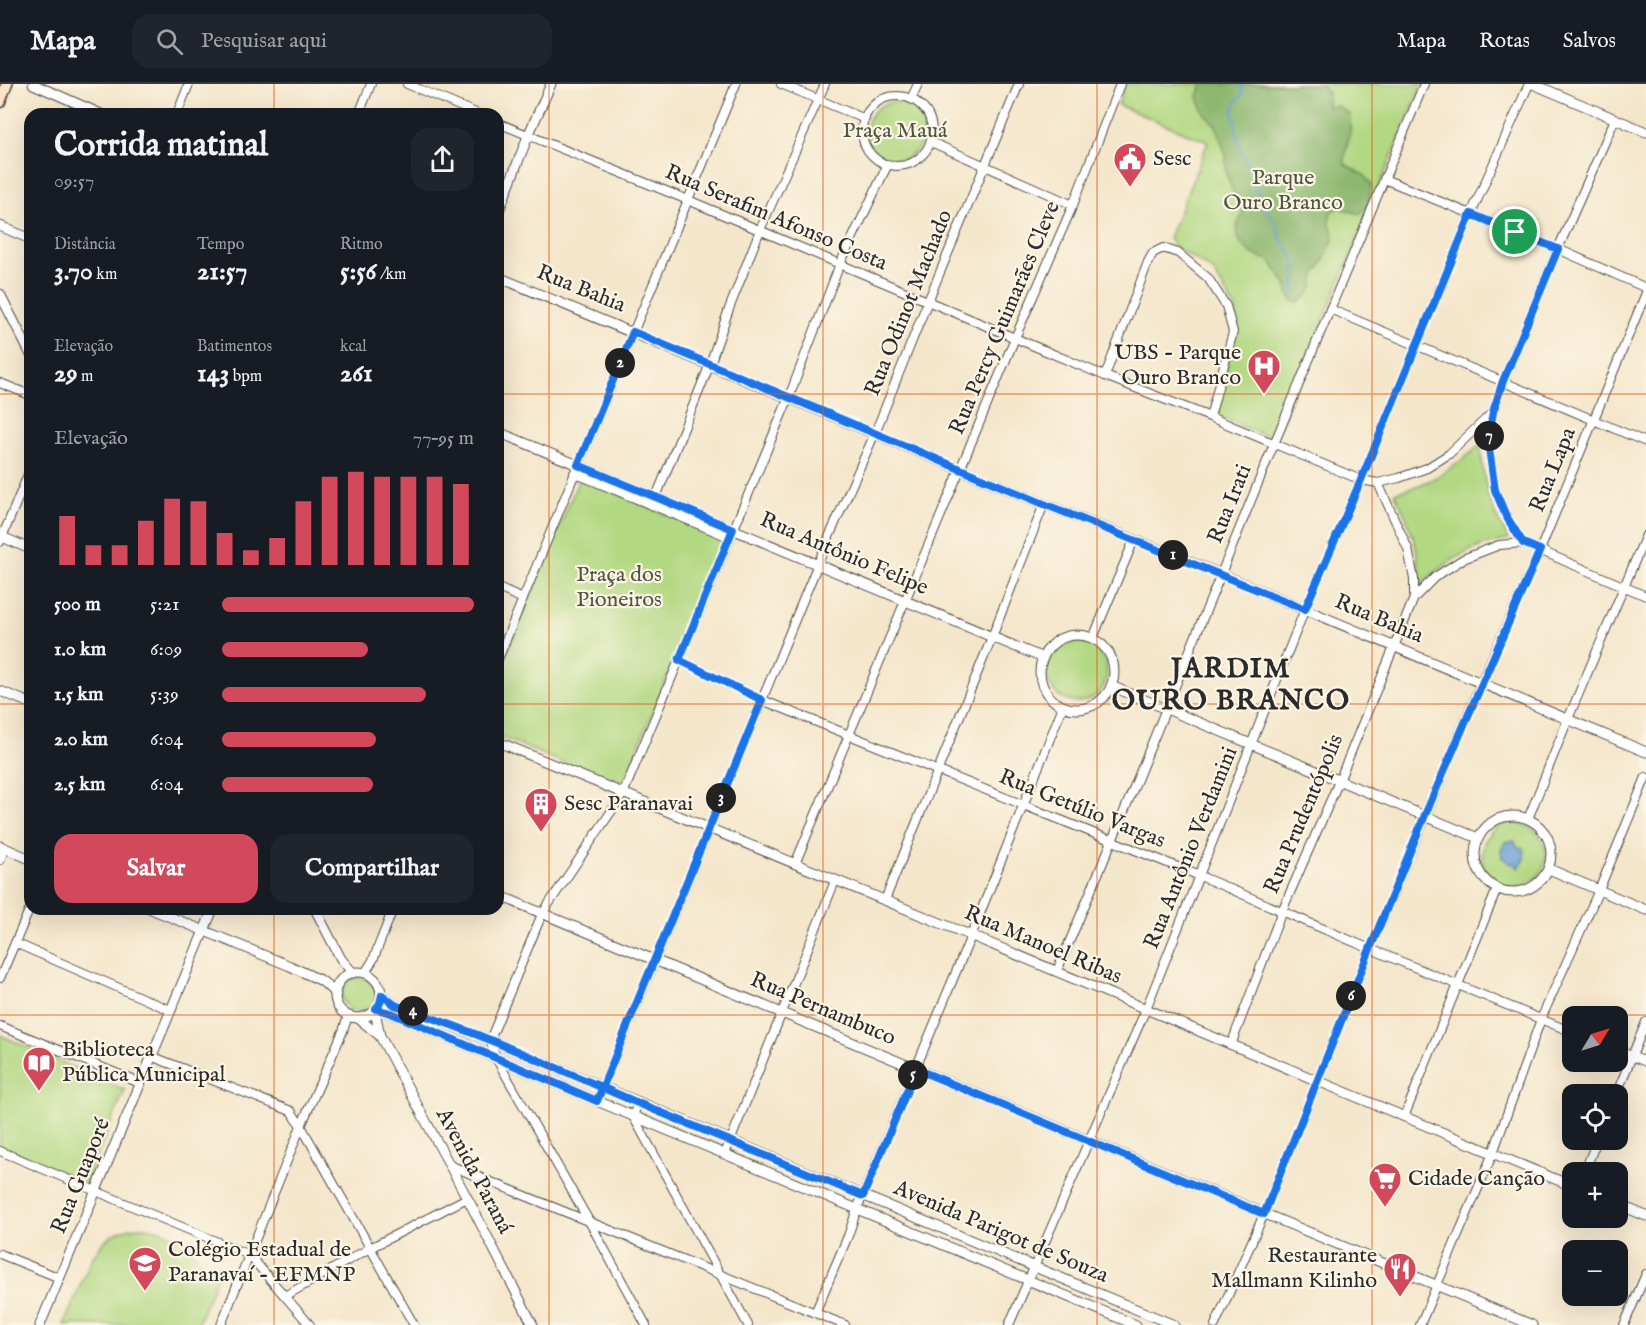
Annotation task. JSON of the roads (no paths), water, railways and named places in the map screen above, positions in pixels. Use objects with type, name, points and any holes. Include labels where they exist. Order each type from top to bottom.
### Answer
[{"type":"main road","points":[[0,102],[7,84]]},
{"type":"street","points":[[33,84],[87,108]]},
{"type":"street","points":[[179,108],[189,84]]},
{"type":"street","points":[[361,108],[371,84]]},
{"type":"street","points":[[407,84],[464,108]]},
{"type":"street","points":[[504,198],[551,84]]},
{"type":"street","points":[[504,645],[736,84]]},
{"type":"street","points":[[781,84],[865,119]]},
{"type":"street","points":[[656,497],[711,364],[729,309],[760,230],[825,84]]},
{"type":"street","points":[[911,99],[918,84]]},
{"type":"street","name":"Rua Odinot Machado","points":[[597,1101],[1019,84]]},
{"type":"street","name":"Rua Percy Guimarães Cleve","points":[[795,864],[1014,338],[1073,205],[1120,84]]},
{"type":"street","name":"Rua Irati","points":[[1057,972],[1424,84]]},
{"type":"street","points":[[1531,84],[1646,132]]},
{"type":"street","name":"Rua Antônio Verdamini","points":[[1009,1325],[1146,1009],[1305,609],[1471,214],[1531,84]]},
{"type":"street","points":[[893,96],[911,99],[927,112],[931,122],[931,142],[927,150],[914,162],[896,166],[877,159],[869,151],[864,141],[863,130],[869,111],[884,99],[893,96]]},
{"type":"street","points":[[1615,119],[1503,381],[1493,412],[1488,442],[1495,490],[1506,516],[1523,543],[1646,596]]},
{"type":"street","name":"Rua Serafim Afonso Costa","points":[[504,126],[1361,480],[1378,483],[1427,468],[1449,454],[1493,412]]},
{"type":"street","points":[[931,142],[1073,205]]},
{"type":"street","points":[[646,1325],[496,1058],[490,1040],[542,914],[623,794],[789,397],[840,264],[888,164]]},
{"type":"street","points":[[1384,179],[1558,249],[1646,290]]},
{"type":"street","points":[[0,226],[24,236]]},
{"type":"street","points":[[1105,376],[1153,253],[1163,248],[1178,252],[1208,278],[1226,306],[1233,332],[1210,417]]},
{"type":"street","name":"Rua Bahia","points":[[504,279],[1646,752]]},
{"type":"street","name":"Rua Lapa","points":[[1215,1325],[1264,1214],[1425,815],[1540,550],[1646,290]]},
{"type":"street","points":[[0,294],[24,341]]},
{"type":"street","points":[[1330,309],[1646,442]]},
{"type":"street","points":[[0,383],[24,393]]},
{"type":"street","name":"Rua Antônio Felipe","points":[[504,435],[576,469],[1043,658]]},
{"type":"street","name":"Rua Antônio Felipe","points":[[576,469],[656,497],[731,533]]},
{"type":"street","points":[[1378,483],[1408,549],[1414,579],[1414,598]]},
{"type":"street","points":[[24,484],[1,538],[24,547]]},
{"type":"street","points":[[885,900],[1044,504]]},
{"type":"street","points":[[1528,819],[1646,535]]},
{"type":"street","points":[[1093,639],[1134,540]]},
{"type":"street","name":"Rua Prudentópolis","points":[[1231,1045],[1282,911],[1339,781],[1414,598],[1435,577],[1463,559],[1499,545],[1523,543]]},
{"type":"street","points":[[504,591],[523,599]]},
{"type":"street","points":[[1081,635],[1093,639],[1102,645],[1113,664],[1114,675],[1111,686],[1096,704],[1074,709],[1063,706],[1053,700],[1041,680],[1040,669],[1043,658],[1049,647],[1058,640],[1081,635]]},
{"type":"street","name":"Rua Getúlio Vargas","points":[[679,660],[762,700],[1200,876],[1562,1028]]},
{"type":"street","points":[[1111,686],[1478,838]]},
{"type":"street","points":[[0,691],[24,701]]},
{"type":"street","points":[[815,1313],[971,936],[1063,706]]},
{"type":"street","name":"Rua Manoel Ribas","points":[[504,744],[1562,1181]]},
{"type":"street","points":[[1420,1325],[1492,1153],[1541,1019],[1599,890],[1646,777]]},
{"type":"street","points":[[1505,816],[1528,819],[1538,825],[1549,840],[1552,857],[1549,869],[1543,880],[1533,888],[1509,893],[1497,889],[1480,873],[1475,849],[1478,838],[1485,828],[1505,816]]},
{"type":"street","points":[[0,860],[3,848],[24,857]]},
{"type":"street","points":[[1549,869],[1646,910]]},
{"type":"street","points":[[724,1154],[836,881]]},
{"type":"street","points":[[1404,1117],[1497,889]]},
{"type":"street","name":"Rua Pernambuco","points":[[504,898],[1532,1325]]},
{"type":"street","points":[[0,978],[27,915]]},
{"type":"street","points":[[165,915],[290,966],[322,981],[336,993]]},
{"type":"street","name":"Rua Guaporé","points":[[40,1325],[210,915]]},
{"type":"street","points":[[318,915],[341,959],[353,973]]},
{"type":"street","points":[[365,974],[391,915]]},
{"type":"street","points":[[15,943],[170,1010]]},
{"type":"street","points":[[353,973],[365,974],[378,983],[382,995],[380,1003],[376,1010],[368,1016],[358,1018],[348,1016],[338,1005],[336,993],[340,982],[353,973]]},
{"type":"street","name":"Avenida Parigot de Souza","points":[[382,995],[395,1005],[490,1040],[1174,1325]]},
{"type":"street","name":"Avenida Parigot de Souza","points":[[376,1010],[391,1013],[1136,1325]]},
{"type":"street","name":"Avenida Paraná","points":[[376,1010],[380,1036],[533,1325]]},
{"type":"street","points":[[221,1325],[348,1016]]},
{"type":"street","name":"Avenida Paraná","points":[[358,1018],[380,1036]]},
{"type":"street","points":[[1621,1084],[1646,1022]]},
{"type":"street","points":[[0,1026],[140,1083]]},
{"type":"street","points":[[1628,1054],[1646,1062]]},
{"type":"street","points":[[151,1056],[291,1111],[414,1325]]},
{"type":"street","points":[[638,1103],[633,1116],[748,1325]]},
{"type":"street","points":[[0,1151],[249,1255],[310,1325]]},
{"type":"street","points":[[449,1165],[845,1325]]},
{"type":"street","points":[[285,1296],[370,1248],[467,1198]]},
{"type":"street","points":[[1628,1209],[1646,1216]]},
{"type":"street","points":[[0,1254],[60,1278]]},
{"type":"street","points":[[1624,1325],[1646,1274]]},
{"type":"water","points":[[1507,841],[1514,841],[1518,847],[1524,848],[1524,859],[1518,868],[1515,863],[1511,864],[1502,858],[1501,849]]},
{"type":"waterway","points":[[1238,84],[1243,89],[1242,95],[1233,111],[1239,145],[1252,172],[1257,193],[1293,258],[1297,276],[1294,287],[1295,296]]},
{"type":"place","name":"Sesc","points":[[1130,188]]},
{"type":"place","name":"UBS - Parque Ouro Branco","points":[[1264,395]]},
{"type":"place","name":"Sesc Paranavai","points":[[541,833]]},
{"type":"place","name":"Biblioteca Pública Municipal","points":[[39,1092]]},
{"type":"place","name":"Cidade Canção","points":[[1385,1208]]},
{"type":"place","name":"Colégio Estadual de Paranavaí - EFMNP","points":[[145,1292]]},
{"type":"place","name":"Restaurante Mallmann Kilinho","points":[[1400,1298]]},
{"type":"district","name":"JARDIM OURO BRANCO","points":[[1231,685]]},
{"type":"park label","name":"Praça Mauá","points":[[895,131]]},
{"type":"park label","name":"Parque Ouro Branco","points":[[1283,190]]},
{"type":"park label","name":"Praça dos Pioneiros","points":[[619,588]]}]
